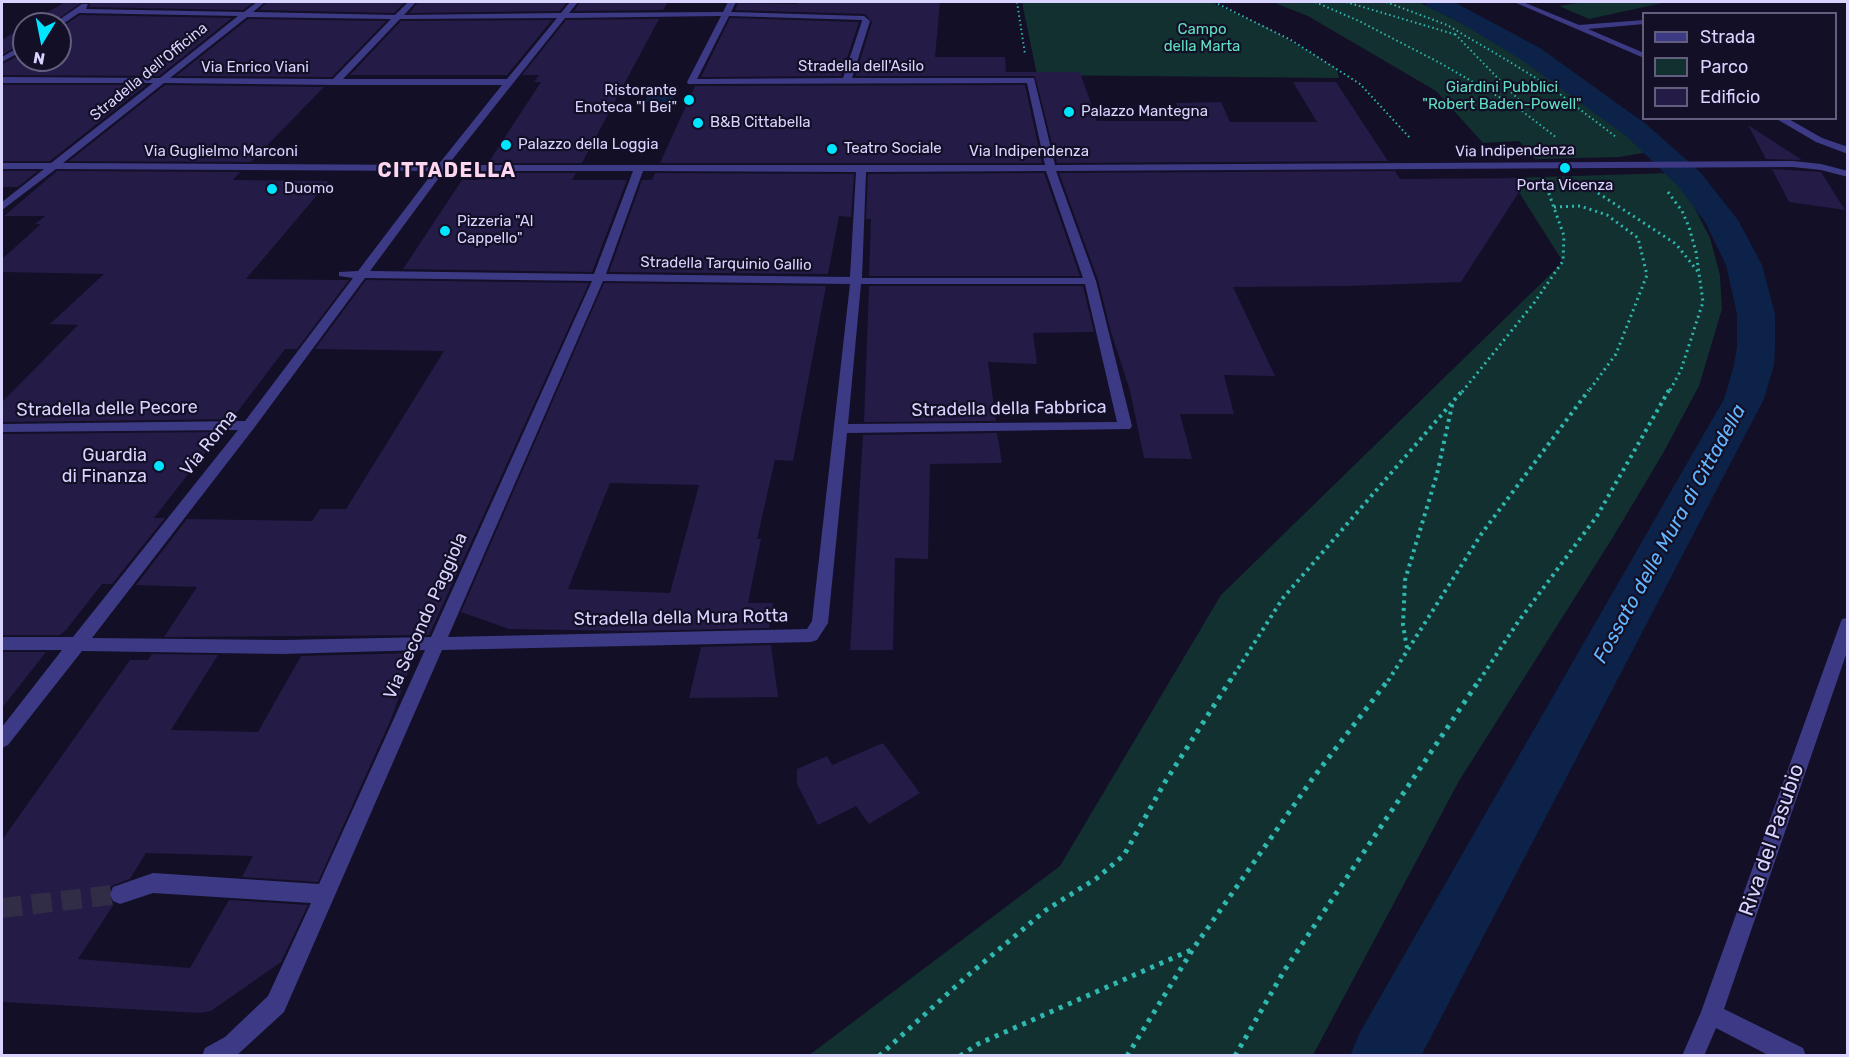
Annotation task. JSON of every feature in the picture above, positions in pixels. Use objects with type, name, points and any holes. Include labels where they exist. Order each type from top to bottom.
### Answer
[{"type":"street","points":[[72,14],[93,2]]},
{"type":"street","name":"Stradella dell'Officina","points":[[2,207],[261,2]]},
{"type":"street","points":[[335,82],[412,2]]},
{"type":"street","name":"Via Roma","points":[[2,740],[249,425],[441,166],[574,2]]},
{"type":"street","points":[[724,14],[732,2]]},
{"type":"street","points":[[1518,2],[1642,55]]},
{"type":"street","points":[[77,11],[396,17],[724,14],[864,18],[866,21],[847,79]]},
{"type":"street","name":"Stradella dell'Asilo","points":[[724,14],[691,82],[847,79],[1027,80]]},
{"type":"street","points":[[1577,27],[1642,22]]},
{"type":"street","name":"Via Enrico Viani","points":[[2,80],[508,82]]},
{"type":"street","name":"Stradella della Fabbrica","points":[[840,429],[1125,426],[1090,281],[1050,167],[1027,80]]},
{"type":"street","points":[[1783,120],[1848,151]]},
{"type":"street","name":"Via Indipendenza","points":[[441,166],[861,169],[1737,164],[1808,165],[1848,174]]},
{"type":"street","name":"Via Guglielmo Marconi","points":[[2,166],[441,166]]},
{"type":"street","name":"Via Secondo Paggiola","points":[[213,1056],[233,1045],[276,1004],[599,277],[639,167]]},
{"type":"street","name":"Stradella della Mura Rotta","points":[[2,643],[282,646],[811,635],[820,623],[856,281],[861,169]]},
{"type":"street","name":"Stradella Tarquinio Gallio","points":[[343,274],[856,281],[1090,281]]},
{"type":"street","name":"Stradella delle Pecore","points":[[2,428],[249,425]]},
{"type":"street","name":"Riva del Pasubio","points":[[1693,1056],[1711,1014],[1848,624]]},
{"type":"street","points":[[120,894],[153,883],[325,894]]},
{"type":"street","points":[[1711,1014],[1796,1056]]},
{"type":"path","points":[[1017,2],[1028,69],[1027,80]]},
{"type":"path","points":[[1214,2],[1291,40],[1360,84],[1437,167]]},
{"type":"path","points":[[1315,2],[1392,37],[1518,108],[1564,143]]},
{"type":"path","points":[[1346,2],[1457,35]]},
{"type":"path","points":[[1386,2],[1447,25],[1552,88],[1618,138]]},
{"type":"path","points":[[1447,25],[1520,100],[1518,108]]},
{"type":"path","points":[[879,1056],[966,977],[1046,910],[1097,878],[1124,855],[1165,783],[1283,598],[1454,401],[1534,303],[1563,261],[1564,236],[1546,188],[1553,185]]},
{"type":"path","points":[[1235,1056],[1284,971],[1518,622],[1597,516],[1681,370],[1703,302],[1700,273],[1689,227],[1682,211],[1666,189]]},
{"type":"path","points":[[1593,190],[1629,211],[1676,244],[1700,273]]},
{"type":"path","points":[[1127,1056],[1193,949],[1313,778],[1386,683],[1482,533],[1616,354],[1647,275],[1638,238],[1607,215],[1580,206],[1554,207]]},
{"type":"path","points":[[1407,649],[1403,625],[1405,580],[1437,474],[1454,401]]},
{"type":"path","points":[[960,1056],[978,1044],[1193,949]]},
{"type":"green space","name":"Campo della Marta","points":[[1022,2],[1210,2],[1268,28],[1303,48],[1337,69],[1339,78],[1037,75]]},
{"type":"green space","name":"Giardini Pubblici \"Robert Baden-Powell\"","points":[[1272,2],[1419,2],[1518,52],[1649,152],[1619,157],[1535,159],[1519,141],[1483,143],[1436,91],[1308,16]]},
{"type":"green space","points":[[1584,2],[1667,2],[1589,19],[1559,6]]},
{"type":"green space","points":[[1671,173],[1689,197],[1710,238],[1720,275],[1722,309],[1699,386],[1662,455],[1613,537],[1459,781],[1313,1055],[808,1056],[1060,866],[1221,595],[1563,262],[1510,178]]},
{"type":"water","points":[[652,86],[678,86],[672,102],[645,102]]},
{"type":"building","points":[[65,2],[82,2],[68,12],[48,12]]},
{"type":"building","points":[[82,2],[254,2],[243,10],[89,7],[90,3]]},
{"type":"building","points":[[267,2],[405,2],[394,13],[259,10]]},
{"type":"building","points":[[418,2],[567,2],[560,11],[409,13]]},
{"type":"building","points":[[580,2],[668,2],[663,10],[574,11]]},
{"type":"building","points":[[798,2],[940,2],[935,57],[1005,57],[1006,72],[1080,72],[1097,121],[1183,121],[1176,103],[1221,102],[1230,122],[1317,122],[1293,82],[1336,82],[1388,161],[1057,163],[1035,76],[855,76],[872,22],[865,14],[735,10],[738,3],[797,4]]},
{"type":"building","points":[[80,15],[232,18],[159,76],[2,75],[2,64],[12,59],[12,72],[72,72],[72,20]]},
{"type":"building","points":[[730,18],[859,22],[841,76],[701,77]]},
{"type":"building","points":[[248,19],[386,21],[332,77],[176,76]]},
{"type":"building","points":[[659,19],[582,163],[488,163],[541,82],[534,82],[539,75],[522,75],[566,20]]},
{"type":"building","points":[[552,20],[507,75],[350,75],[401,21]]},
{"type":"building","points":[[12,34],[12,49],[2,55],[2,40]]},
{"type":"building","points":[[2,85],[146,85],[50,161],[2,161]]},
{"type":"building","points":[[165,85],[324,87],[251,162],[69,161]]},
{"type":"building","points":[[1025,85],[1042,163],[660,163],[695,86]]},
{"type":"building","points":[[1748,125],[1802,160],[1766,159]]},
{"type":"building","points":[[1772,169],[1821,172],[1845,210],[1789,202]]},
{"type":"building","points":[[2,171],[38,171],[18,187],[2,187]]},
{"type":"building","points":[[57,171],[240,172],[233,180],[329,181],[246,279],[349,280],[297,349],[285,349],[232,419],[2,422],[2,402],[78,325],[50,324],[104,274],[2,272],[2,259],[41,224],[35,224],[45,216],[4,216]]},
{"type":"building","points":[[1395,171],[1400,179],[1528,178],[1461,282],[1233,287],[1275,376],[1224,375],[1234,414],[1180,414],[1192,459],[1144,458],[1130,391],[1111,332],[1098,280],[1059,173]]},
{"type":"building","points":[[482,173],[576,173],[572,180],[627,180],[592,272],[403,269],[462,180],[477,180]]},
{"type":"building","points":[[655,173],[854,174],[851,217],[839,216],[828,274],[609,272],[642,180],[652,180]]},
{"type":"building","points":[[1044,173],[1080,276],[869,276],[871,219],[866,219],[868,174]]},
{"type":"building","points":[[366,280],[589,283],[429,635],[164,637],[197,587],[136,585],[187,519],[312,521],[320,509],[346,509],[444,351],[315,349]]},
{"type":"building","points":[[604,283],[826,286],[793,461],[775,460],[757,539],[761,539],[748,603],[773,603],[769,628],[632,631],[509,629],[461,612]],"holes":[[[610,483],[699,485],[670,593],[568,589]]]},
{"type":"building","points":[[869,286],[1083,286],[1094,332],[1033,333],[1037,364],[988,362],[996,421],[864,422]]},
{"type":"building","points":[[221,432],[154,518],[165,518],[112,584],[102,584],[66,630],[60,635],[2,635],[2,434]]},
{"type":"building","points":[[997,433],[1002,463],[930,464],[928,559],[895,558],[893,650],[850,650],[863,435]]},
{"type":"building","points":[[771,645],[778,697],[689,698],[701,647]]},
{"type":"building","points":[[2,652],[46,652],[2,708]]},
{"type":"building","points":[[415,653],[391,719],[318,882],[242,877],[253,856],[146,853],[130,879],[111,886],[108,895],[114,904],[78,959],[190,968],[229,900],[308,905],[281,962],[211,1011],[200,1013],[2,1002],[2,840],[130,660],[148,660],[152,654],[218,655],[171,730],[258,732],[301,656]]},
{"type":"building","points":[[883,743],[920,793],[869,824],[856,806],[818,825],[797,784],[797,769],[827,756],[832,765]]},
{"type":"waterway","name":"Fossato delle Mura di Cittadella","points":[[1384,1056],[1744,399],[1754,365],[1756,347],[1756,314],[1744,265],[1721,220],[1689,179],[1636,130],[1531,54],[1468,17],[1436,2]]},
{"type":"tunnel","points":[[2,908],[120,894]]},
{"type":"place","name":"Ristorante Enoteca \"I Bei\"","points":[[689,100]]},
{"type":"place","name":"Palazzo Mantegna","points":[[1069,112]]},
{"type":"place","name":"B&B Cittabella","points":[[698,123]]},
{"type":"place","name":"Palazzo della Loggia","points":[[506,145]]},
{"type":"place","name":"Teatro Sociale","points":[[832,149]]},
{"type":"place","name":"Porta Vicenza","points":[[1565,168]]},
{"type":"place","name":"Duomo","points":[[272,189]]},
{"type":"place","name":"Pizzeria \"Al Cappello\"","points":[[445,231]]},
{"type":"place","name":"Guardia di Finanza","points":[[159,466]]},
{"type":"district","name":"CITTADELLA","points":[[447,171]]}]
